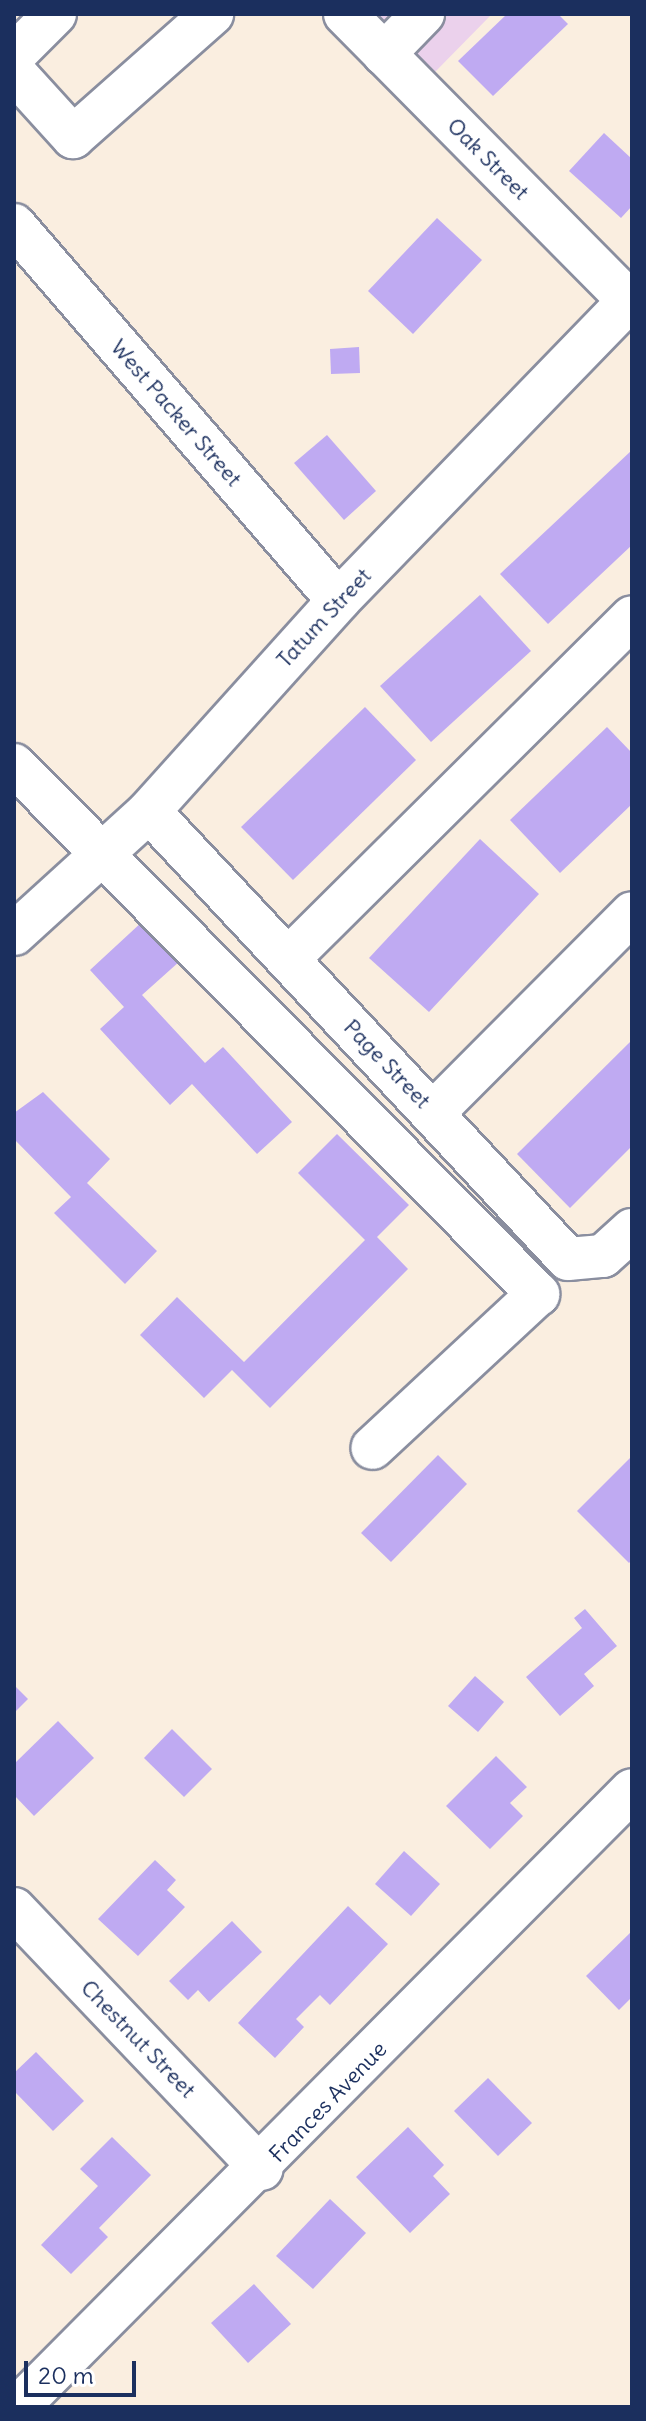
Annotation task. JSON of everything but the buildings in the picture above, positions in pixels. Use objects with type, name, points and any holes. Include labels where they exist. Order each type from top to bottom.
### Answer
[{"type":"street","points":[[14,55],[55,14]]},
{"type":"street","points":[[14,72],[73,137],[212,14]]},
{"type":"street","name":"Oak Street","points":[[345,14],[631,301]]},
{"type":"street","points":[[384,54],[423,14]]},
{"type":"street","name":"West Packer Street","points":[[14,225],[338,601]]},
{"type":"street","name":"Tatum Street","points":[[14,934],[98,854],[149,811],[338,601],[631,301]]},
{"type":"street","points":[[288,959],[632,617]]},
{"type":"street","points":[[14,765],[98,854],[538,1294],[372,1448]]},
{"type":"street","name":"Page Street","points":[[149,811],[433,1113],[632,913]]},
{"type":"street","points":[[433,1113],[568,1259],[603,1256],[632,1230]]},
{"type":"street","name":"Frances Avenue","points":[[18,2407],[262,2169],[630,1795]]},
{"type":"street","name":"Chestnut Street","points":[[14,1909],[262,2169]]},
{"type":"shaded area","points":[[377,14],[492,14],[434,73]]}]
